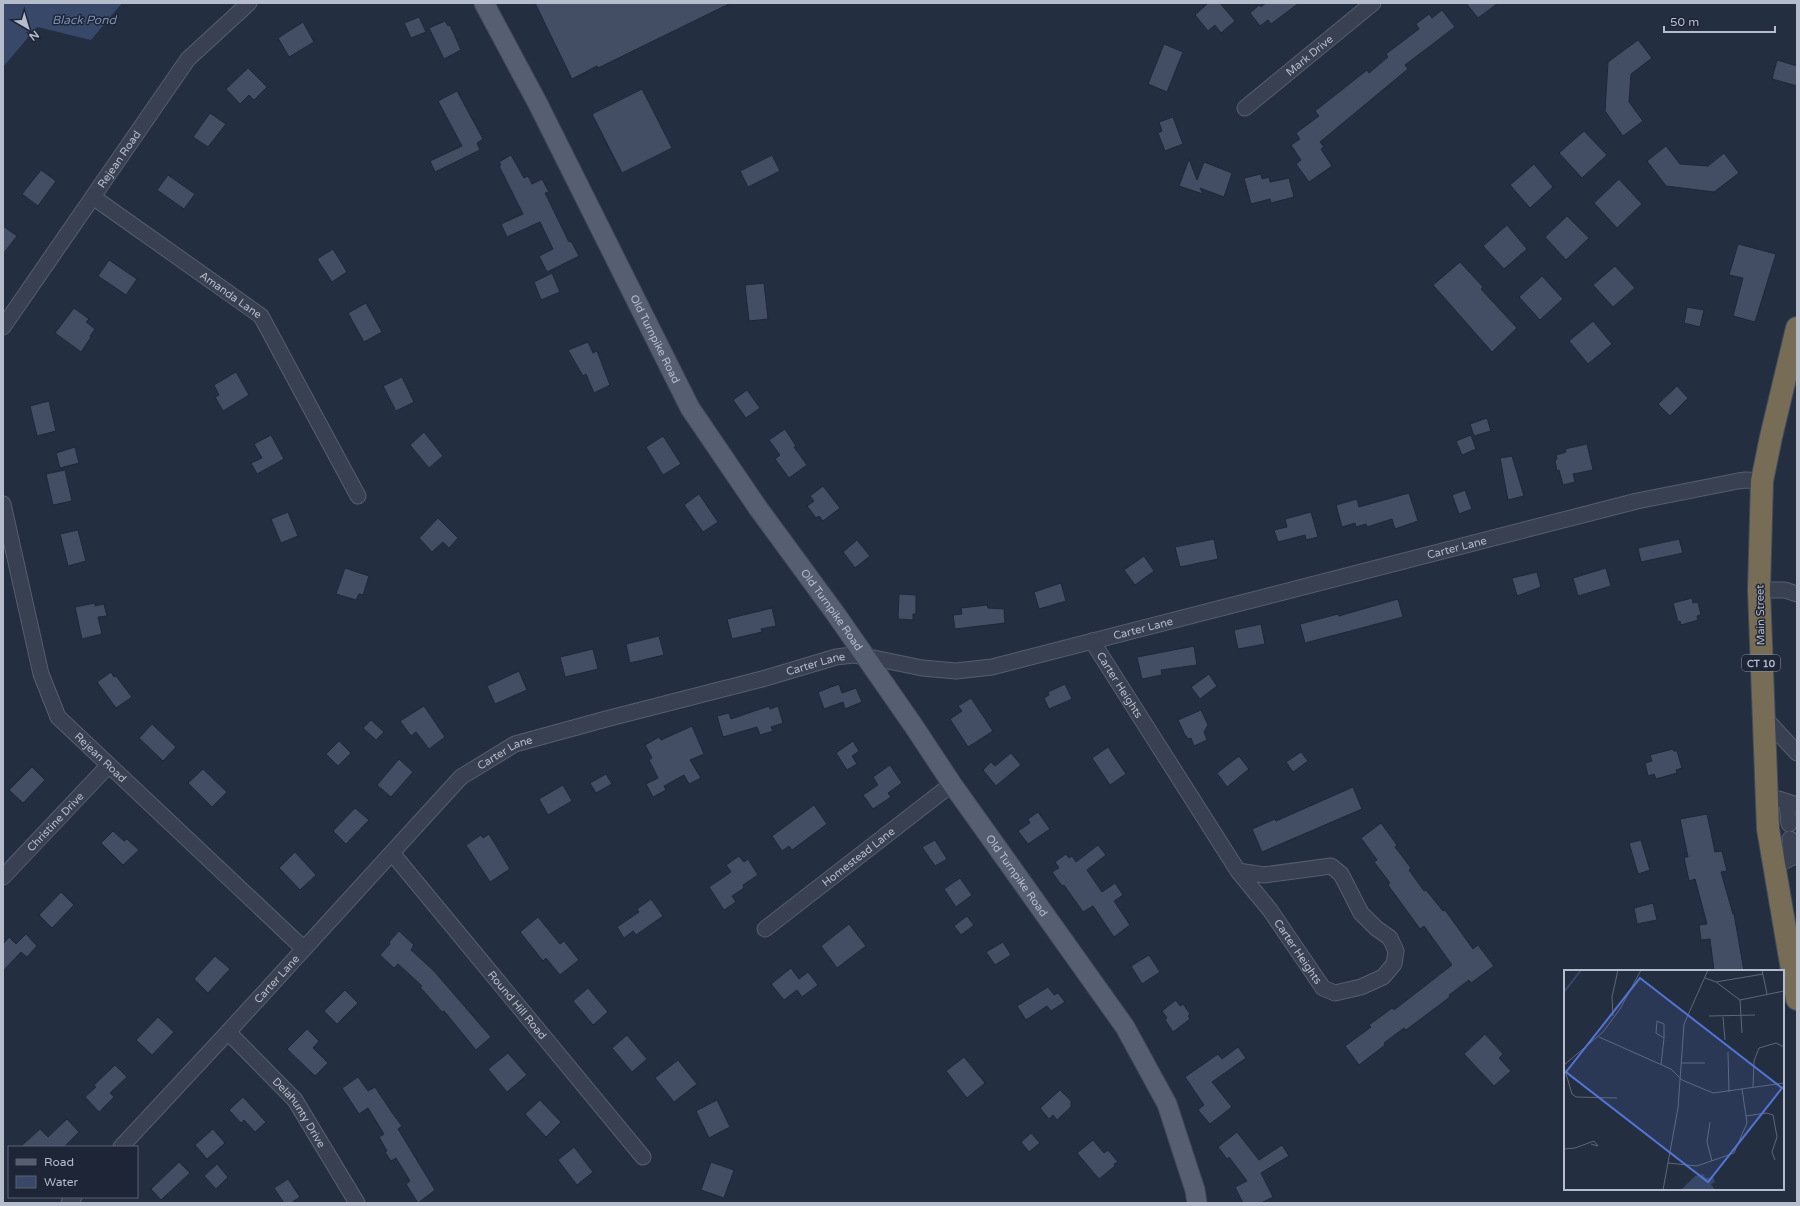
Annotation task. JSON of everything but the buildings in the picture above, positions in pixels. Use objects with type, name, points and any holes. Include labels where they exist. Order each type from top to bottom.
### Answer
[{"type":"highway","name":"Main Street","points":[[1797,328],[1770,437],[1762,482],[1759,590],[1763,716],[1784,802],[1768,829],[1787,858],[1797,999]]},
{"type":"main road","name":"Old Turnpike Road","points":[[484,3],[538,104],[690,408],[758,508],[866,656],[952,784],[1125,1027],[1167,1104],[1195,1190],[1197,1203]]},
{"type":"street","name":"Rejean Road","points":[[3,327],[188,59],[249,3]]},
{"type":"street","name":"Mark Drive","points":[[1245,108],[1373,3]]},
{"type":"street","name":"Amanda Lane","points":[[93,197],[261,316],[358,496]]},
{"type":"street","name":"Carter Lane","points":[[122,1146],[461,777],[515,744],[762,679],[836,656],[866,656],[922,668],[956,671],[992,667],[1637,501],[1746,480],[1762,482]]},
{"type":"street","name":"Rejean Road","points":[[3,504],[41,674],[58,717],[108,766],[303,948]]},
{"type":"street","points":[[1759,590],[1785,590],[1797,594]]},
{"type":"street","name":"Carter Heights","points":[[1092,641],[1238,871],[1270,910],[1323,988],[1335,993],[1361,987],[1383,977],[1394,964],[1396,951],[1390,938],[1376,928],[1361,913],[1341,874],[1331,866],[1264,875],[1238,871]]},
{"type":"street","points":[[1763,716],[1797,753]]},
{"type":"street","name":"Christine Drive","points":[[3,877],[108,766]]},
{"type":"street","name":"Homestead Lane","points":[[765,929],[952,784]]},
{"type":"street","points":[[1784,802],[1789,824]]},
{"type":"street","points":[[1787,858],[1790,840]]},
{"type":"street","name":"Round Hill Road","points":[[392,853],[643,1157]]},
{"type":"street","name":"Delahunty Drive","points":[[228,1032],[295,1100],[356,1203]]},
{"type":"water","name":"Black Pond","points":[[3,3],[122,3],[91,40],[37,27],[3,67]]}]
